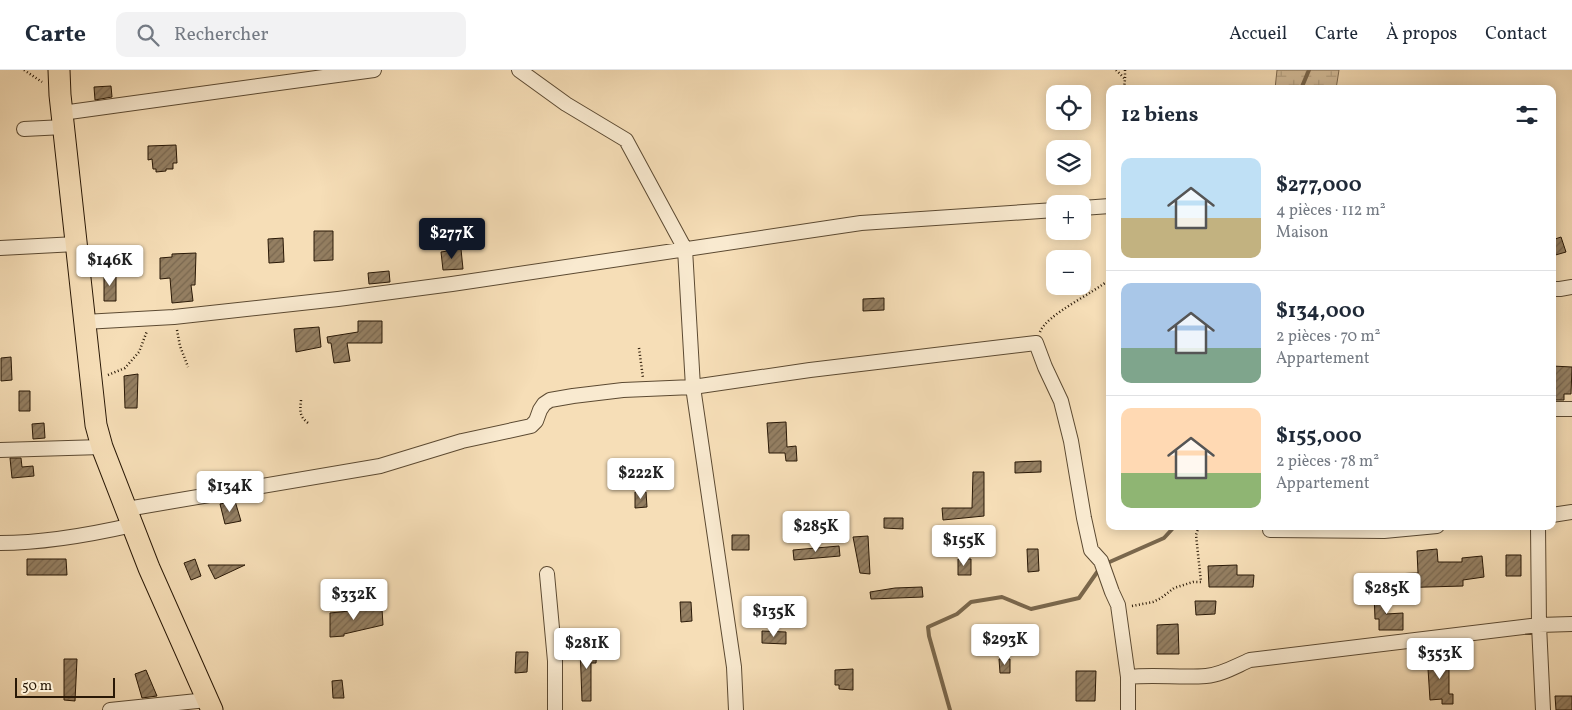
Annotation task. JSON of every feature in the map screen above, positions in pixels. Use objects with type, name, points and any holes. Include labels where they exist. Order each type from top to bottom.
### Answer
[{"type":"highway","points":[[59,70],[96,425],[102,447],[149,568],[210,705]]},
{"type":"street","points":[[24,129],[63,120],[374,70]]},
{"type":"street","points":[[519,70],[566,104],[626,140],[685,249],[693,387],[734,667],[736,710]]},
{"type":"street","points":[[1091,207],[1106,206]]},
{"type":"street","points":[[84,322],[150,320],[452,284],[860,223],[1046,211]]},
{"type":"street","points":[[0,248],[76,244]]},
{"type":"street","points":[[1556,289],[1572,286]]},
{"type":"street","points":[[0,543],[63,539],[130,517],[380,466],[462,441],[531,426],[536,421],[540,410],[550,400],[644,389],[693,387],[810,370],[1036,343],[1061,402],[1071,442],[1091,550],[1101,561],[1118,605],[1128,677],[1128,710]]},
{"type":"street","points":[[1556,409],[1572,409]]},
{"type":"street","points":[[0,450],[102,447]]},
{"type":"street","points":[[1556,514],[1572,512]]},
{"type":"street","points":[[1270,530],[1395,530]]},
{"type":"street","points":[[1538,530],[1539,624],[1543,710]]},
{"type":"street","points":[[547,574],[555,661],[554,710]]},
{"type":"street","points":[[1128,677],[1142,675],[1208,676],[1231,669],[1250,660],[1539,624],[1572,624]]},
{"type":"street","points":[[110,710],[210,705]]},
{"type":"path","points":[[1116,70],[1125,79]]},
{"type":"path","points":[[1124,85],[1125,70]]},
{"type":"path","points":[[1036,343],[1042,328],[1054,316],[1106,282]]},
{"type":"path","points":[[174,317],[180,346],[188,366]]},
{"type":"path","points":[[92,378],[112,374],[125,368],[139,352],[150,320]]},
{"type":"path","points":[[640,348],[644,389]]},
{"type":"path","points":[[301,400],[300,411],[302,418],[308,423]]},
{"type":"path","points":[[1118,605],[1131,606],[1153,602],[1174,588],[1194,582],[1201,582],[1196,536],[1198,530]]},
{"type":"green space","points":[[1277,70],[1339,70],[1337,85],[1275,85]]},
{"type":"building","points":[[111,86],[112,97],[95,100],[94,87]]},
{"type":"building","points":[[176,145],[177,163],[173,163],[173,169],[156,172],[156,169],[153,169],[152,159],[148,160],[148,146]]},
{"type":"building","points":[[314,231],[333,231],[333,260],[314,261]]},
{"type":"building","points":[[1561,237],[1566,252],[1556,255],[1556,239]]},
{"type":"building","points":[[283,238],[284,262],[269,263],[268,239]]},
{"type":"building","points":[[461,249],[463,269],[443,270],[441,252]]},
{"type":"building","points":[[196,253],[195,285],[191,285],[193,301],[172,303],[170,278],[160,279],[160,258],[172,257],[172,254]]},
{"type":"building","points":[[389,271],[390,282],[369,284],[368,273]]},
{"type":"building","points":[[104,274],[116,274],[116,301],[104,301]]},
{"type":"building","points":[[884,298],[884,310],[863,311],[863,299]]},
{"type":"building","points":[[358,321],[382,321],[382,343],[347,343],[350,361],[334,363],[331,343],[328,343],[327,337],[358,332]]},
{"type":"building","points":[[319,327],[321,347],[296,352],[294,329]]},
{"type":"building","points":[[11,357],[12,380],[1,381],[1,358]]},
{"type":"building","points":[[1556,366],[1572,367],[1571,394],[1564,394],[1564,400],[1556,400]]},
{"type":"building","points":[[138,374],[137,408],[125,408],[124,376]]},
{"type":"building","points":[[19,391],[30,391],[30,411],[19,411]]},
{"type":"building","points":[[786,422],[787,447],[796,446],[797,461],[786,461],[785,453],[769,453],[767,423]]},
{"type":"building","points":[[44,423],[45,438],[33,439],[32,424]]},
{"type":"building","points":[[10,458],[21,458],[22,467],[33,466],[34,476],[12,478]]},
{"type":"building","points":[[1041,461],[1041,472],[1015,473],[1015,462]]},
{"type":"building","points":[[973,472],[984,472],[984,516],[943,520],[942,508],[972,508]]},
{"type":"building","points":[[635,492],[646,492],[647,507],[635,508]]},
{"type":"building","points":[[235,501],[241,521],[225,524],[220,504]]},
{"type":"building","points":[[884,518],[903,518],[903,529],[884,528]]},
{"type":"building","points":[[732,535],[749,535],[749,550],[732,550]]},
{"type":"building","points":[[868,536],[870,574],[860,573],[853,537]]},
{"type":"building","points":[[839,546],[840,556],[794,560],[793,550]]},
{"type":"building","points":[[1027,549],[1038,549],[1039,571],[1028,572]]},
{"type":"building","points":[[1437,549],[1438,562],[1462,562],[1462,558],[1482,556],[1484,577],[1463,580],[1463,586],[1392,588],[1392,574],[1418,573],[1417,551]]},
{"type":"building","points":[[1506,555],[1521,555],[1521,576],[1506,576]]},
{"type":"building","points":[[27,559],[66,559],[67,575],[27,575]]},
{"type":"building","points":[[195,559],[201,576],[191,580],[184,563]]},
{"type":"building","points":[[958,559],[971,559],[971,575],[958,575]]},
{"type":"building","points":[[208,565],[245,565],[215,579]]},
{"type":"building","points":[[1237,565],[1237,575],[1254,575],[1253,587],[1209,587],[1208,566]]},
{"type":"building","points":[[922,587],[923,597],[871,599],[870,592],[895,588]]},
{"type":"building","points":[[1385,592],[1386,614],[1403,613],[1403,630],[1379,630],[1379,619],[1375,619],[1374,593]]},
{"type":"building","points":[[1195,601],[1216,601],[1215,614],[1196,615]]},
{"type":"building","points":[[680,602],[691,602],[692,621],[681,622]]},
{"type":"building","points":[[382,609],[383,625],[344,634],[344,636],[330,637],[330,613]]},
{"type":"building","points":[[1178,624],[1179,654],[1157,654],[1157,625]]},
{"type":"building","points":[[762,631],[786,632],[786,644],[762,643]]},
{"type":"building","points":[[580,646],[597,646],[596,663],[591,663],[591,701],[582,701]]},
{"type":"building","points":[[1447,650],[1449,694],[1453,694],[1453,704],[1442,704],[1442,699],[1430,700],[1428,669],[1437,669],[1436,651]]},
{"type":"building","points":[[516,652],[528,652],[527,672],[515,673]]},
{"type":"building","points":[[64,659],[77,659],[75,701],[64,700]]},
{"type":"building","points":[[999,659],[1010,659],[1010,673],[1000,673]]},
{"type":"building","points":[[853,669],[853,690],[839,689],[839,685],[835,685],[835,670]]},
{"type":"building","points":[[146,670],[157,696],[142,698],[135,674]]},
{"type":"building","points":[[1076,671],[1096,671],[1095,701],[1076,701]]},
{"type":"building","points":[[342,680],[344,698],[333,698],[332,681]]},
{"type":"building","points":[[1555,696],[1572,696],[1572,710],[1556,710]]},
{"type":"waterway","points":[[1303,85],[1309,70]]},
{"type":"waterway","points":[[1105,564],[1164,538],[1171,530]]},
{"type":"waterway","points":[[950,710],[928,627],[957,614],[971,602],[1002,597],[1031,609],[1079,598],[1100,568]]}]
